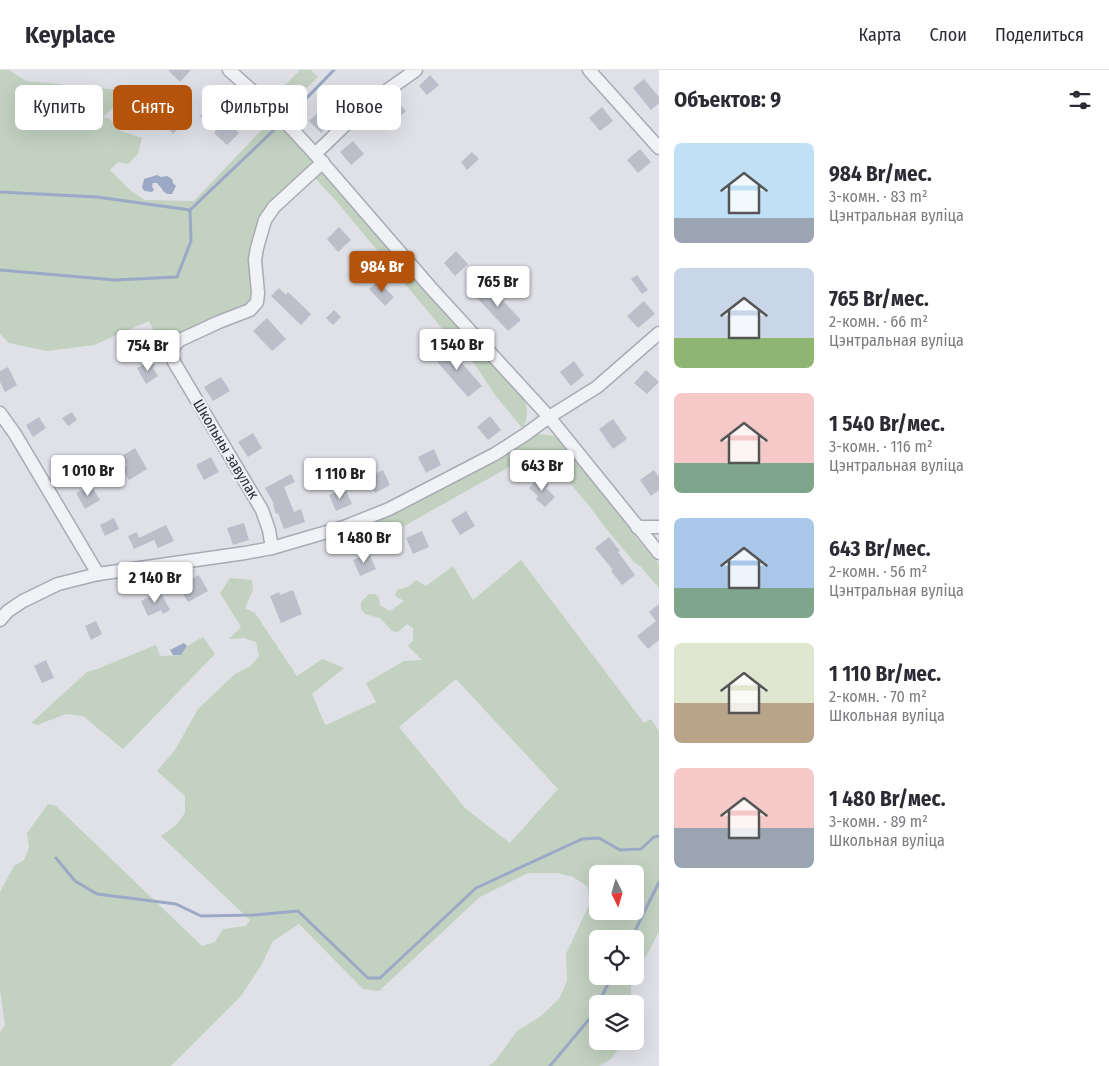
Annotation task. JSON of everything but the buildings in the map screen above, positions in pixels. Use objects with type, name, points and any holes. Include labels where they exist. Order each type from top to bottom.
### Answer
[{"type":"street","points":[[229,70],[278,114],[319,158],[431,288],[549,417],[659,553]]},
{"type":"street","points":[[319,158],[365,106],[416,70]]},
{"type":"street","points":[[589,70],[659,148]]},
{"type":"street","name":"Школьны завулак","points":[[272,548],[269,530],[262,510],[174,362],[172,354],[174,346],[180,340],[250,310],[257,302],[255,260],[265,220],[274,207],[319,158]]},
{"type":"street","points":[[0,620],[8,611],[23,601],[58,584],[98,574],[272,548],[344,527],[389,509],[495,454],[597,387],[659,333]]},
{"type":"street","points":[[0,413],[15,434],[98,574]]},
{"type":"street","points":[[637,526],[659,527]]},
{"type":"green space","points":[[0,70],[9,70],[26,81],[68,85],[15,85],[15,130],[103,130],[103,117],[110,119],[113,123],[113,130],[142,138],[138,154],[128,164],[118,162],[110,170],[130,190],[145,200],[194,201],[262,130],[284,130],[316,162],[271,205],[255,293],[246,308],[177,338],[167,359],[149,321],[94,345],[47,351],[9,343],[0,334]]},
{"type":"green space","points":[[300,70],[311,70],[318,77],[307,87],[307,85],[285,85]]},
{"type":"green space","points":[[103,88],[113,89],[113,108],[103,117]]},
{"type":"green space","points":[[322,170],[523,397],[527,413],[523,429],[495,395],[474,363],[459,349],[338,203],[314,177]]},
{"type":"green space","points":[[536,435],[555,437],[570,448],[637,539],[659,564],[659,588],[641,567],[634,562],[541,449],[406,525],[378,537],[376,530],[369,528],[368,522]]},
{"type":"green space","points":[[521,560],[644,723],[651,719],[659,731],[659,932],[644,960],[644,930],[589,930],[589,985],[631,985],[631,995],[589,995],[589,1050],[618,1050],[610,1060],[599,1066],[489,1066],[496,1060],[517,1031],[541,1016],[559,999],[567,981],[566,954],[589,905],[589,920],[644,920],[644,865],[589,865],[589,894],[587,886],[573,877],[558,873],[528,873],[480,897],[379,991],[363,989],[299,924],[273,941],[262,964],[241,996],[171,1066],[0,1066],[0,1032],[5,1025],[0,990],[0,892],[14,866],[24,860],[29,848],[27,833],[48,804],[56,806],[202,946],[215,942],[223,929],[246,926],[250,920],[161,836],[176,825],[185,813],[185,796],[157,771],[175,750],[198,709],[235,674],[251,666],[259,656],[256,642],[244,638],[229,639],[241,627],[220,593],[230,578],[252,580],[253,590],[245,608],[255,613],[297,676],[322,659],[344,668],[312,694],[326,725],[376,702],[366,683],[404,661],[422,660],[408,646],[413,640],[413,628],[407,624],[398,632],[392,631],[380,618],[365,614],[361,609],[361,602],[369,594],[375,594],[379,598],[380,605],[390,611],[404,601],[395,596],[397,590],[408,587],[416,580],[426,586],[453,566],[473,600]],"holes":[[[456,679],[558,789],[510,843],[466,809],[399,727]]]},
{"type":"green space","points":[[203,637],[215,654],[123,749],[83,716],[66,714],[37,725],[31,723],[87,672],[156,645],[160,656],[181,655],[187,646]]},
{"type":"water","points":[[157,175],[161,177],[167,176],[172,179],[176,186],[172,194],[167,194],[157,183],[153,183],[154,190],[152,192],[145,191],[142,188],[144,179]]},
{"type":"water","points":[[184,643],[187,646],[181,655],[173,655],[170,650]]},
{"type":"waterway","points":[[307,98],[334,70]]},
{"type":"waterway","points":[[0,192],[97,197],[190,210],[274,130]]},
{"type":"waterway","points":[[0,270],[115,280],[177,277],[191,241],[190,210]]},
{"type":"waterway","points":[[56,858],[75,881],[97,894],[176,904],[201,916],[253,915],[298,911],[368,978],[380,978],[476,888],[582,839],[599,838],[620,850],[641,849],[654,837],[659,836]]},
{"type":"waterway","points":[[635,930],[659,882]]},
{"type":"waterway","points":[[602,995],[608,985]]},
{"type":"waterway","points":[[550,1066],[589,1019]]}]
